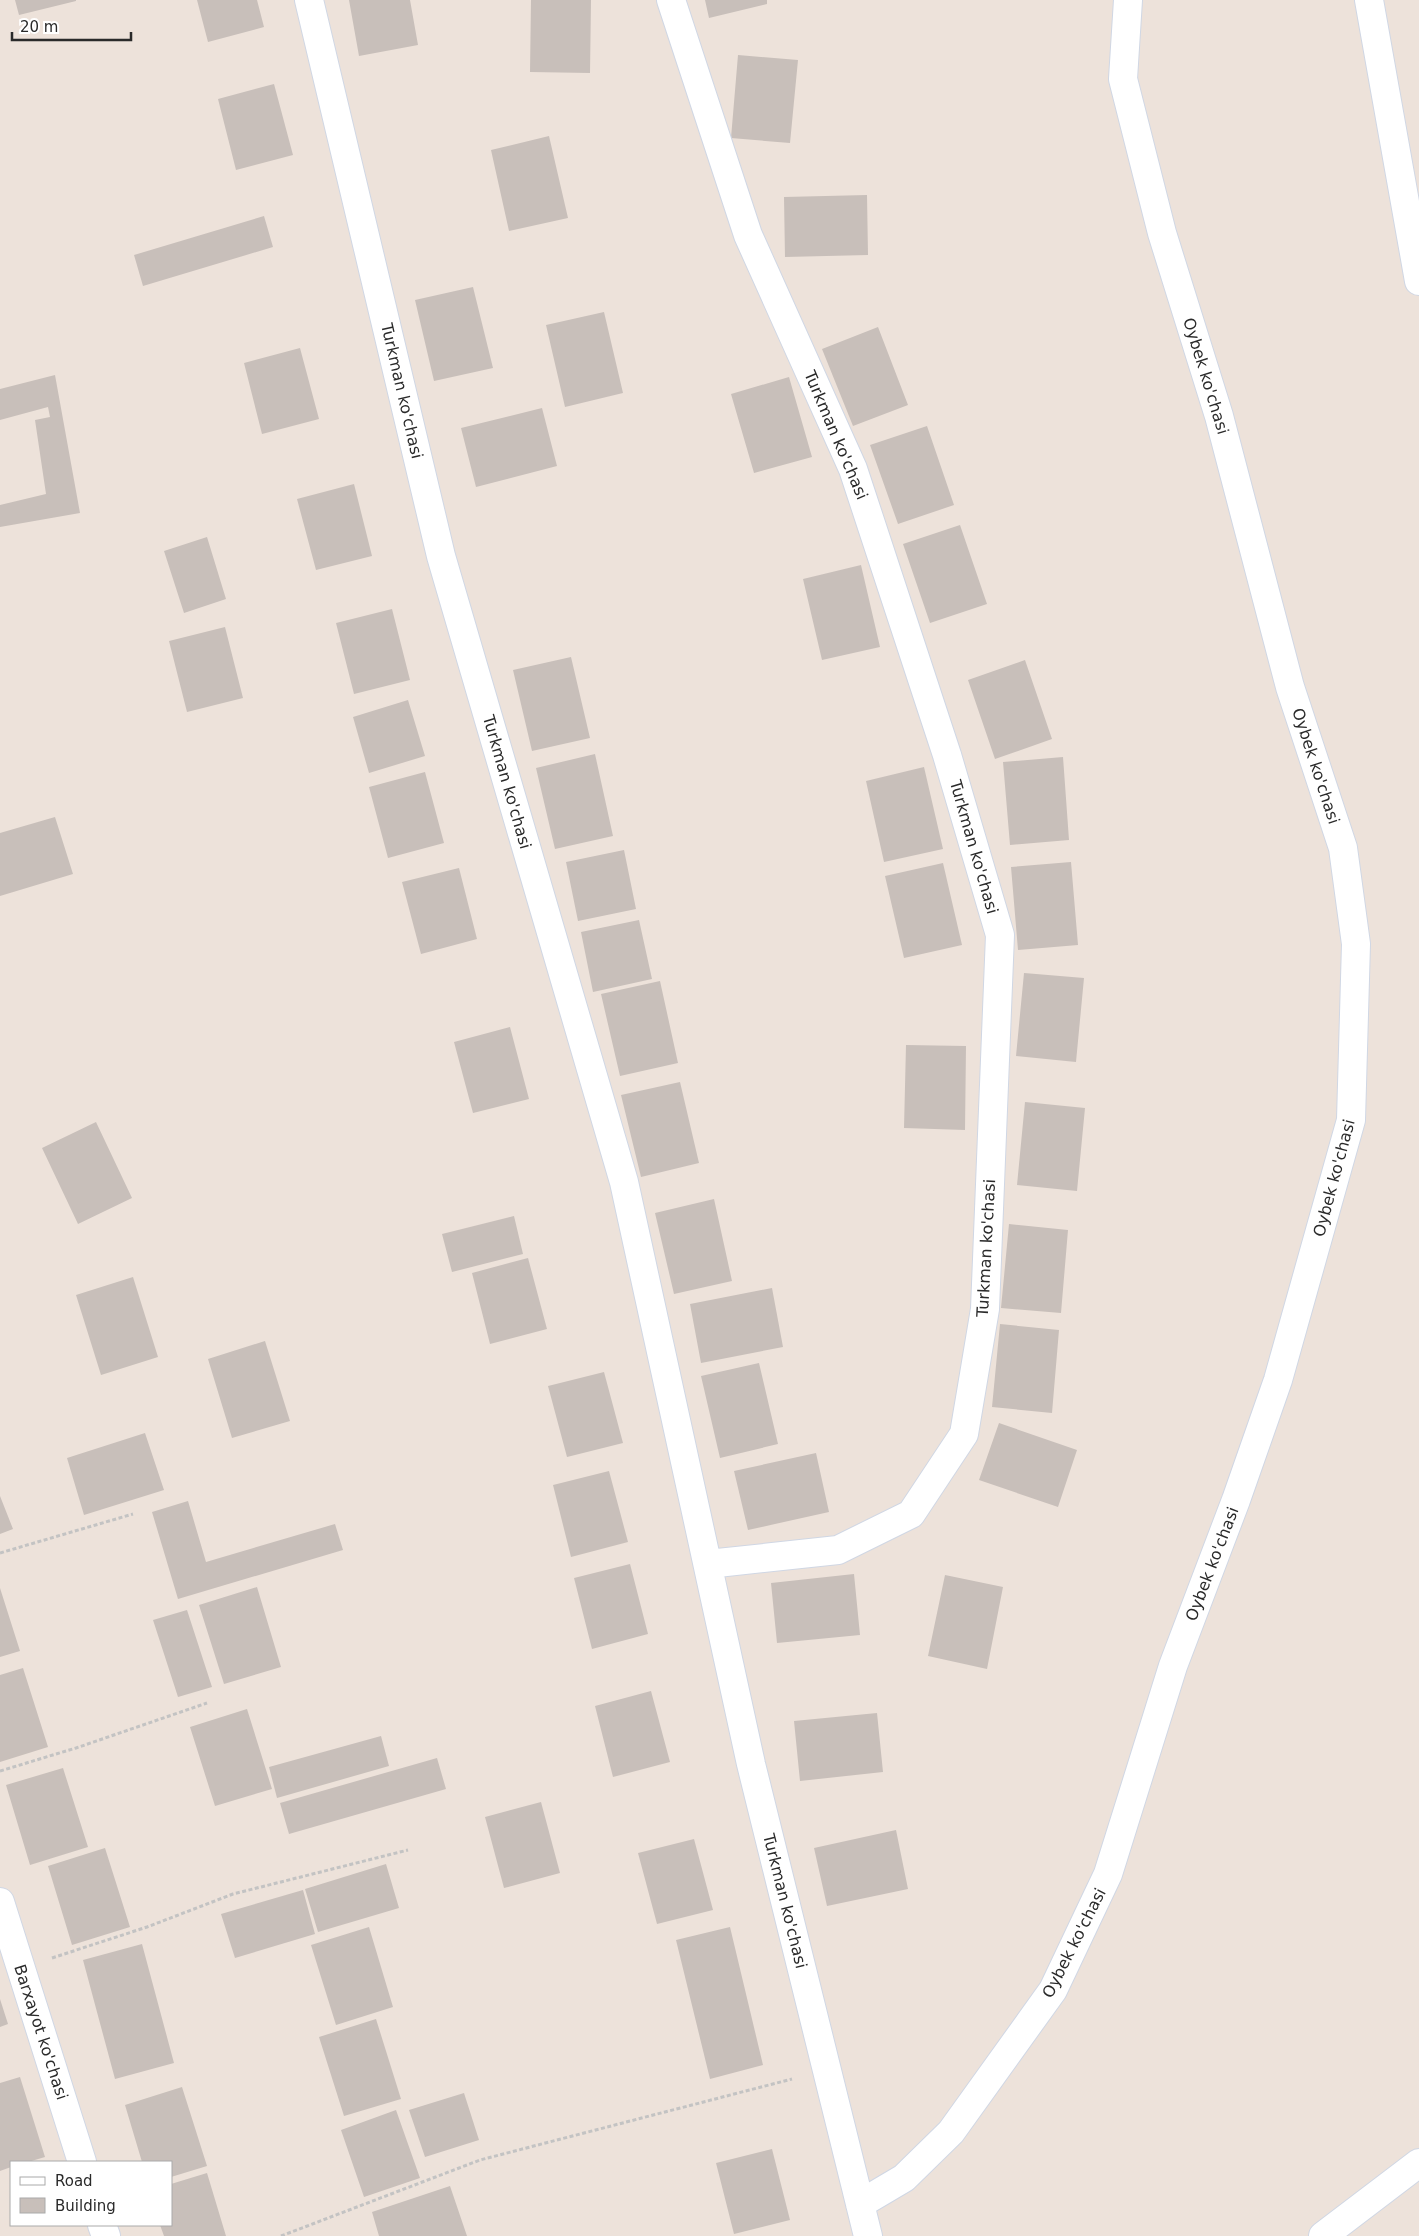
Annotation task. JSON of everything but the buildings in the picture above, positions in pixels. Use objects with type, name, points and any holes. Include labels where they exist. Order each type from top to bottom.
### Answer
[{"type":"street","name":"Turkman ko'chasi","points":[[309,0],[441,556],[624,1182],[751,1764],[868,2236]]},
{"type":"street","name":"Turkman ko'chasi","points":[[671,0],[748,235],[853,469],[947,755],[1000,935],[985,1309],[964,1434],[911,1514],[838,1550],[708,1564]]},
{"type":"street","name":"Oybek ko'chasi","points":[[860,2204],[904,2178],[951,2132],[1053,1990],[1108,1874],[1173,1666],[1236,1500],[1278,1380],[1351,1120],[1356,944],[1343,848],[1290,686],[1219,416],[1159,224],[1123,80],[1128,0]]},
{"type":"street","points":[[1369,0],[1419,280]]},
{"type":"street","name":"Barxayot ko'chasi","points":[[0,1902],[82,2161]]},
{"type":"street","points":[[1323,2236],[1419,2162]]},
{"type":"path","points":[[0,1553],[133,1514]]},
{"type":"path","points":[[0,1771],[76,1748],[207,1703]]},
{"type":"path","points":[[21,1968],[147,1927],[232,1894],[408,1850]]},
{"type":"path","points":[[281,2236],[480,2160],[827,2070]]}]
